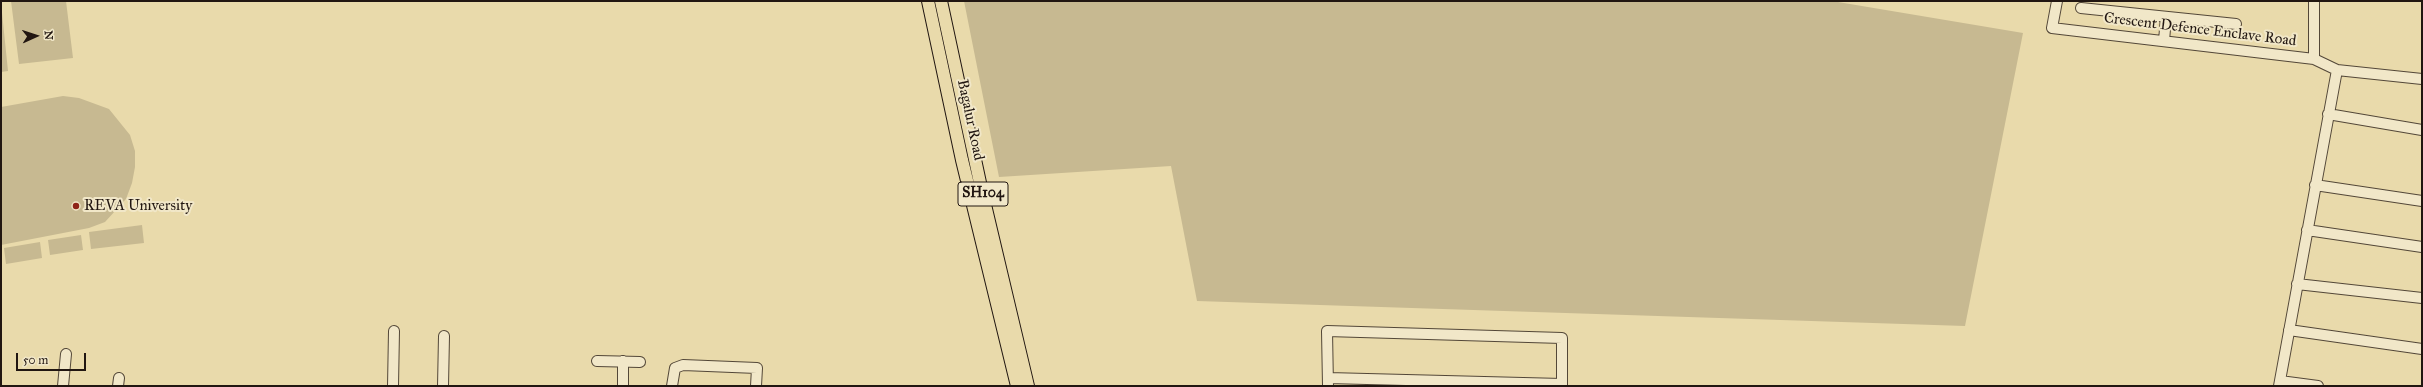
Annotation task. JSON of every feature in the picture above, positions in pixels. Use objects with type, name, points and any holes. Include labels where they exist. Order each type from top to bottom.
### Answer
[{"type":"main road","name":"Bagalur Road","points":[[928,1],[976,223],[1017,386]]},
{"type":"main road","name":"Bagalur Road","points":[[941,1],[989,222],[1028,386]]},
{"type":"street","name":"Crescent Defence Enclave Road","points":[[2057,1],[2052,28],[2314,59],[2314,1]]},
{"type":"street","points":[[2082,8],[2236,24]]},
{"type":"street","points":[[2164,41],[2166,17]]},
{"type":"street","points":[[2314,59],[2337,70],[2422,79]]},
{"type":"street","points":[[2318,386],[2279,383],[2337,70]]},
{"type":"street","points":[[2328,114],[2422,130]]},
{"type":"street","points":[[2315,185],[2422,200]]},
{"type":"street","points":[[976,223],[989,222]]},
{"type":"street","points":[[2307,230],[2422,247]]},
{"type":"street","points":[[2297,284],[2422,298]]},
{"type":"street","points":[[2289,330],[2422,348]]},
{"type":"street","points":[[393,386],[394,331]]},
{"type":"street","points":[[1327,331],[1562,338],[1562,385],[1328,382],[1327,331]]},
{"type":"street","points":[[443,386],[444,336]]},
{"type":"street","points":[[63,386],[66,354]]},
{"type":"street","points":[[597,360],[640,362]]},
{"type":"street","points":[[623,361],[623,386]]},
{"type":"street","points":[[672,386],[675,368],[683,365],[757,368],[756,386]]},
{"type":"shaded area","points":[[11,1],[66,1],[73,58],[19,64]]},
{"type":"shaded area","points":[[964,1],[1832,1],[2023,33],[1965,326],[1197,301],[1171,166],[999,177]]},
{"type":"shaded area","points":[[1,3],[8,71],[1,72]]},
{"type":"shaded area","points":[[63,96],[79,98],[109,109],[130,135],[135,151],[135,167],[132,183],[126,199],[105,222],[89,228],[1,245],[1,107]]},
{"type":"shaded area","points":[[142,225],[144,243],[91,249],[89,232]]},
{"type":"shaded area","points":[[81,235],[83,250],[50,255],[48,240]]},
{"type":"shaded area","points":[[40,242],[42,258],[6,264],[4,248]]},
{"type":"place","name":"REVA University","points":[[76,206]]}]
